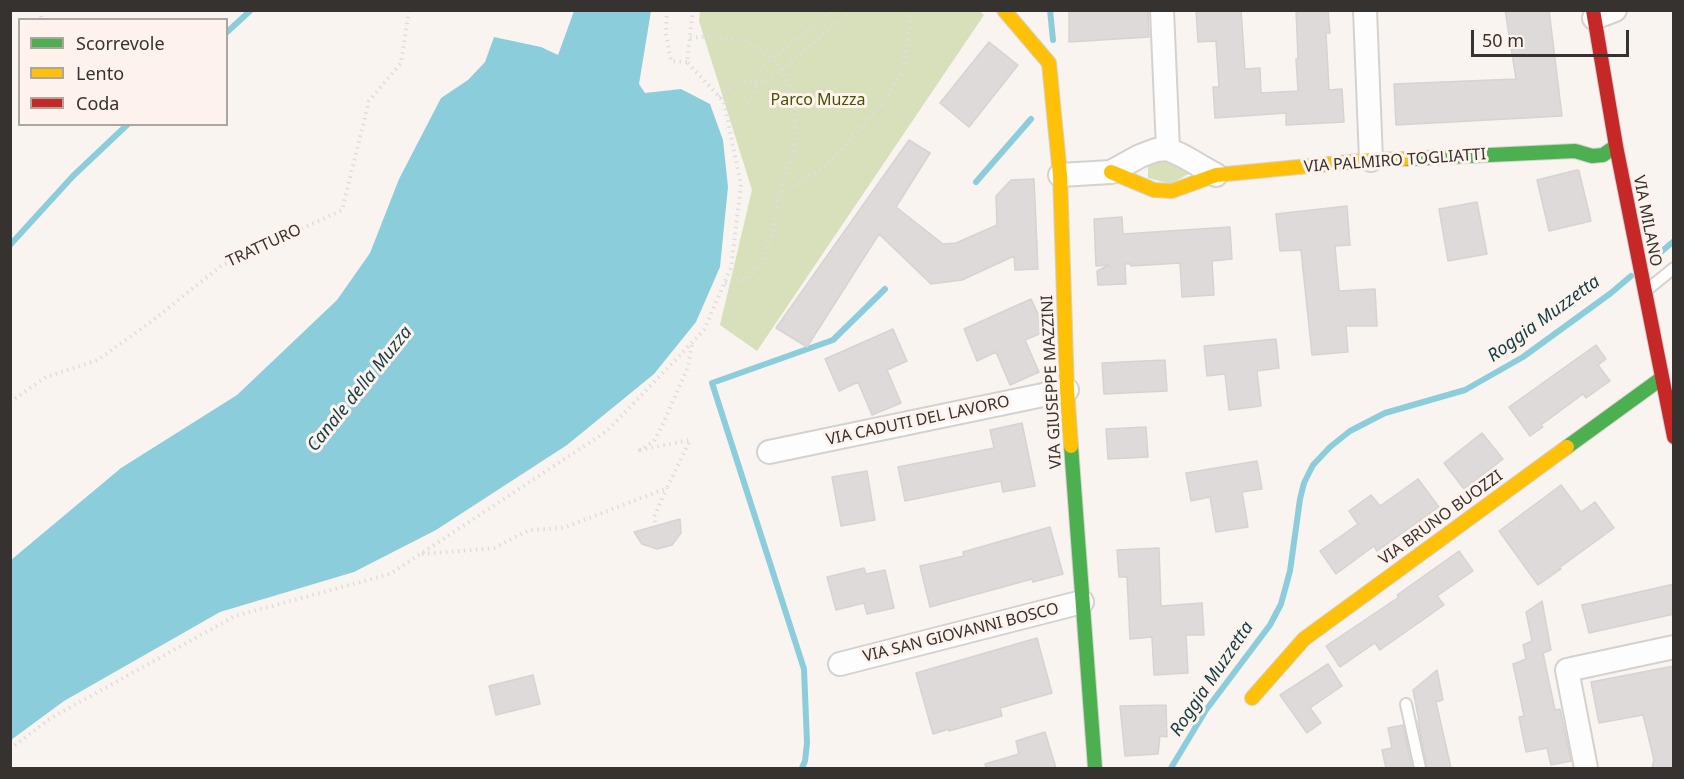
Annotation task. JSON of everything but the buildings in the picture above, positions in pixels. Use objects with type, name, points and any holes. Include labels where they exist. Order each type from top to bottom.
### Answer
[{"type":"street","name":"VIA GIUSEPPE MAZZINI","points":[[1004,10],[1049,63],[1060,175],[1067,390],[1095,768]]},
{"type":"street","points":[[1162,10],[1168,149],[1215,174]]},
{"type":"street","points":[[1365,10],[1371,160]]},
{"type":"street","name":"VIA MILANO","points":[[1601,13],[1616,146],[1674,437]]},
{"type":"street","name":"VIA PALMIRO TOGLIATTI","points":[[1111,172],[1140,185],[1172,191],[1215,174],[1371,160],[1575,151],[1590,143],[1604,142],[1616,146]]},
{"type":"street","name":"VIA PALMIRO TOGLIATTI","points":[[1060,175],[1111,172],[1140,156],[1156,150],[1168,149]]},
{"type":"street","points":[[1140,156],[1136,169],[1140,185]]},
{"type":"street","name":"VIA BRUNO BUOZZI","points":[[1252,698],[1304,639],[1662,378]]},
{"type":"street","name":"VIA CADUTI DEL LAVORO","points":[[769,452],[1067,390]]},
{"type":"street","name":"VIA SAN GIOVANNI BOSCO","points":[[840,664],[1082,602]]},
{"type":"street","points":[[1586,768],[1567,670],[1674,647]]},
{"type":"lane","points":[[1643,286],[1674,268]]},
{"type":"lane","points":[[1406,704],[1420,768]]},
{"type":"path","name":"TRATTURO","points":[[10,402],[46,377],[98,360],[152,321],[221,266],[342,210],[369,101],[401,63],[410,10]]},
{"type":"path","points":[[10,749],[51,718],[235,616],[390,574],[607,431],[704,330],[731,268],[741,185],[724,102],[687,63],[672,61],[666,34],[667,10]]},
{"type":"path","points":[[687,63],[693,10]]},
{"type":"path","points":[[748,103],[754,96],[761,68],[832,10]]},
{"type":"path","points":[[719,97],[732,86],[744,81],[756,84],[770,79],[852,10]]},
{"type":"path","points":[[778,196],[822,170],[882,106],[902,74],[911,20],[908,10]]},
{"type":"path","points":[[690,38],[713,36],[743,40],[773,59],[782,69],[789,84],[795,107],[795,148],[778,196],[774,228],[762,263],[747,279],[724,283]]},
{"type":"path","points":[[655,522],[654,517],[690,440],[640,450],[654,441],[662,426],[688,367],[693,342]]},
{"type":"path","points":[[421,554],[494,548],[529,530],[563,528],[668,488]]},
{"type":"green space","name":"Parco Muzza","points":[[979,10],[984,15],[757,351],[720,325],[752,190],[699,21],[700,11]]},
{"type":"green space","points":[[1160,156],[1192,172],[1171,184],[1148,178],[1148,165]]},
{"type":"water","name":"Canale della Muzza","points":[[574,11],[651,11],[639,84],[645,93],[681,89],[710,104],[723,140],[728,187],[720,267],[696,322],[654,374],[567,445],[436,530],[354,572],[220,612],[64,701],[11,740],[11,560],[121,468],[237,395],[337,300],[370,253],[399,179],[441,98],[468,80],[485,62],[494,37],[541,47],[558,55]]},
{"type":"waterway","points":[[228,31],[251,10]]},
{"type":"waterway","points":[[1050,10],[1053,40]]},
{"type":"waterway","points":[[976,182],[1031,119]]},
{"type":"waterway","points":[[10,245],[73,176],[126,126]]},
{"type":"waterway","name":"Roggia Muzzetta","points":[[1649,262],[1674,241]]},
{"type":"waterway","name":"Roggia Muzzetta","points":[[1171,768],[1206,710],[1270,625],[1281,604],[1290,571],[1300,499],[1304,483],[1313,465],[1350,431],[1385,413],[1465,390],[1523,357],[1631,276]]},
{"type":"waterway","points":[[802,768],[807,743],[804,669],[712,383],[833,340],[885,289]]},
{"type":"traffic: fast","points":[[1404,159],[1575,151],[1592,156],[1603,155],[1616,146]]},
{"type":"traffic: fast","points":[[1567,447],[1662,378]]},
{"type":"traffic: fast","points":[[1071,446],[1095,768]]},
{"type":"traffic: slow","points":[[1004,10],[1049,63],[1060,175],[1071,446]]},
{"type":"traffic: slow","points":[[1111,172],[1154,190],[1172,191],[1216,175],[1371,160],[1404,159]]},
{"type":"traffic: slow","points":[[1252,698],[1304,639],[1567,447]]},
{"type":"traffic: jam","points":[[1593,10],[1616,146],[1674,437]]}]
